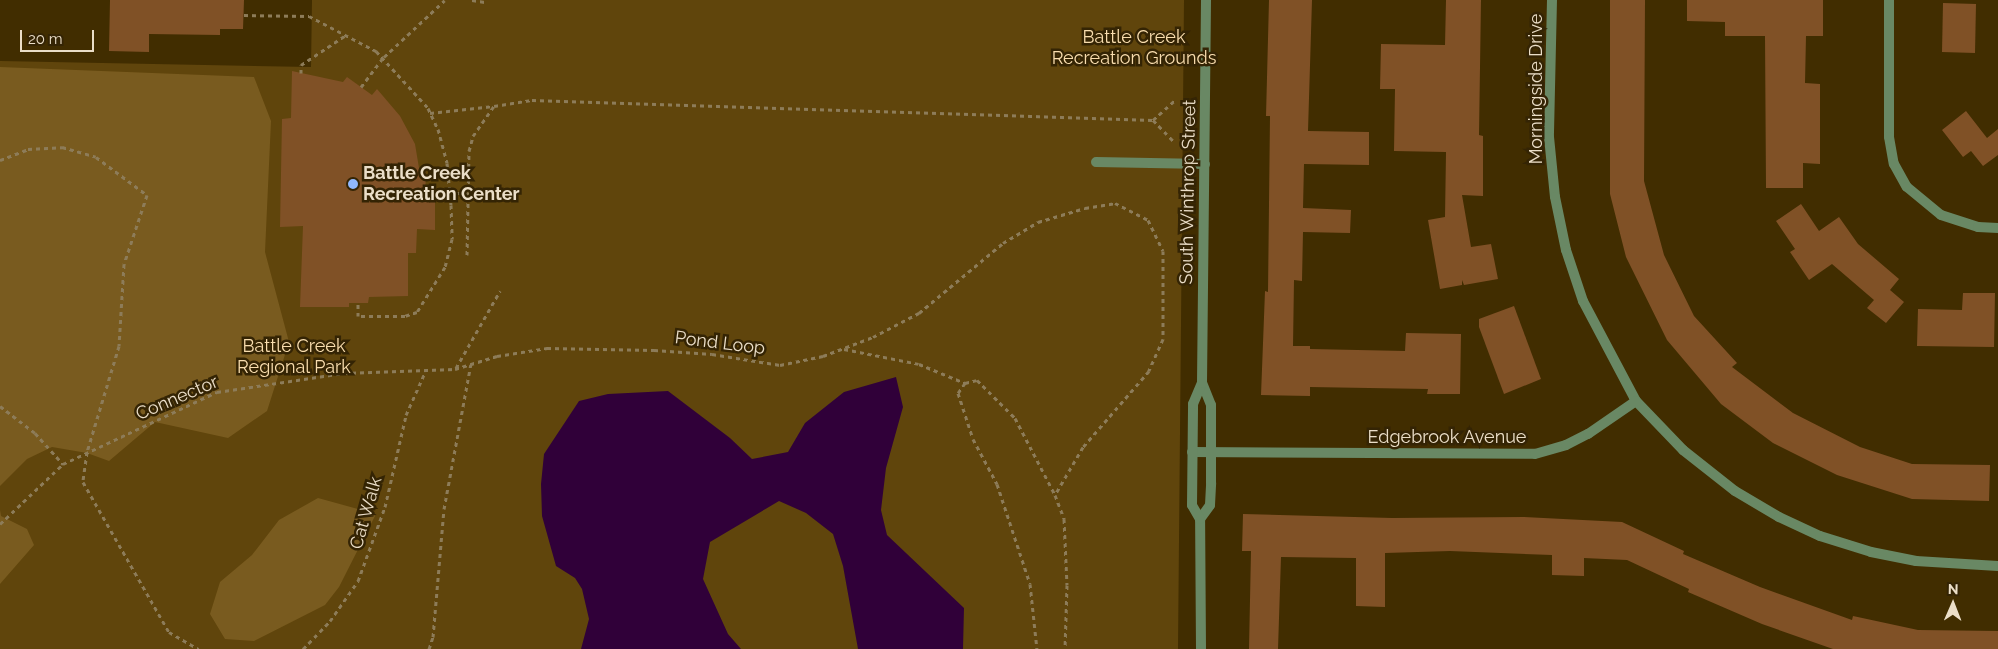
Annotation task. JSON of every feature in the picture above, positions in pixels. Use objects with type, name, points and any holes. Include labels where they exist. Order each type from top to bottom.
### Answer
[{"type":"street","name":"South Winthrop Street","points":[[1201,649],[1200,519],[1192,505],[1192,452],[1193,404],[1202,383],[1206,0]]},
{"type":"street","name":"Morningside Drive","points":[[1552,0],[1549,137],[1555,197],[1566,250],[1584,301],[1636,401]]},
{"type":"street","points":[[1889,0],[1889,137],[1894,164],[1908,187],[1919,200],[1958,222],[1998,228]]},
{"type":"street","points":[[1096,162],[1205,164]]},
{"type":"street","name":"South Winthrop Street","points":[[1200,519],[1210,505],[1211,452],[1211,405],[1202,383]]},
{"type":"street","points":[[1636,401],[1683,450],[1735,491],[1820,536],[1871,552],[1916,561],[1998,566]]},
{"type":"street","name":"Edgebrook Avenue","points":[[1192,452],[1535,454],[1566,445],[1588,434],[1636,401]]},
{"type":"path","points":[[361,87],[384,57],[445,0]]},
{"type":"path","points":[[472,0],[485,2]]},
{"type":"path","points":[[244,15],[310,16],[384,57],[430,113],[447,163],[450,193],[452,239],[445,267],[417,312],[405,316],[358,316],[358,303]]},
{"type":"path","points":[[301,73],[301,66],[346,35]]},
{"type":"path","points":[[430,113],[532,100],[1153,120],[1175,100]]},
{"type":"path","points":[[467,255],[468,193],[473,136],[494,106]]},
{"type":"path","points":[[1153,120],[1174,142]]},
{"type":"path","points":[[0,160],[28,149],[62,147],[96,157],[147,195],[124,264],[119,346],[87,452],[82,482],[169,632],[198,649]]},
{"type":"path","points":[[425,192],[490,194]]},
{"type":"path","name":"Pond Loop","points":[[455,369],[547,348],[664,350],[780,364],[823,356],[919,313],[1003,243],[1038,222],[1085,208],[1115,203],[1148,220],[1163,251],[1162,339],[1149,371],[1082,447],[1055,495]]},
{"type":"path","points":[[455,369],[500,291]]},
{"type":"path","points":[[843,348],[919,364],[965,383],[977,380],[1015,418],[1055,495],[1064,519],[1067,585],[1065,649]]},
{"type":"path","points":[[429,649],[433,637],[444,508],[471,364]]},
{"type":"path","name":"Connector","points":[[0,524],[63,464],[218,392],[344,372],[455,369]]},
{"type":"path","name":"Cat Walk","points":[[303,649],[330,622],[358,581],[384,507],[406,415],[426,370]]},
{"type":"path","points":[[965,383],[958,393],[970,430],[997,484],[1030,584],[1037,649]]},
{"type":"path","points":[[0,406],[35,433],[63,464]]},
{"type":"green space","name":"Battle Creek Regional Park","points":[[312,0],[1184,0],[1178,649],[0,649],[0,61],[311,67]]},
{"type":"shaded area","points":[[0,67],[254,77],[271,121],[265,252],[289,342],[267,411],[228,438],[155,422],[109,461],[87,453],[52,447],[27,459],[0,486]]},
{"type":"shaded area","points":[[896,377],[903,407],[886,468],[881,510],[887,535],[964,608],[963,649],[858,649],[843,566],[833,534],[806,513],[779,501],[710,542],[703,579],[728,634],[741,649],[581,649],[589,619],[582,589],[575,578],[556,566],[542,516],[541,484],[544,454],[579,401],[608,394],[668,391],[730,438],[752,459],[788,452],[805,423],[844,392]]},
{"type":"shaded area","points":[[318,498],[376,514],[339,587],[325,605],[254,641],[225,639],[210,614],[220,582],[252,555],[279,520]]},
{"type":"shaded area","points":[[0,510],[1,516],[27,529],[34,545],[0,584]]},
{"type":"building","points":[[110,0],[244,0],[243,29],[220,29],[220,35],[149,34],[149,52],[109,51]]},
{"type":"building","points":[[1269,0],[1312,0],[1308,131],[1369,132],[1369,165],[1304,164],[1303,208],[1351,210],[1350,233],[1303,232],[1302,281],[1294,280],[1293,346],[1310,346],[1310,349],[1405,351],[1406,333],[1461,334],[1460,394],[1427,394],[1428,389],[1310,387],[1310,396],[1261,395],[1265,291],[1268,292],[1270,116],[1266,116]]},
{"type":"building","points":[[1446,0],[1481,0],[1479,135],[1483,136],[1483,196],[1462,195],[1471,247],[1491,244],[1498,279],[1464,285],[1462,280],[1462,285],[1440,289],[1428,220],[1445,217],[1446,152],[1394,151],[1395,89],[1380,89],[1381,44],[1445,45]]},
{"type":"building","points":[[1610,0],[1645,0],[1644,181],[1664,255],[1694,316],[1737,363],[1732,367],[1793,413],[1860,447],[1912,464],[1990,465],[1989,501],[1912,499],[1837,475],[1773,443],[1721,404],[1667,340],[1626,257],[1610,194]]},
{"type":"building","points":[[1687,0],[1823,0],[1823,36],[1806,36],[1805,83],[1820,84],[1820,164],[1803,163],[1803,188],[1766,188],[1765,36],[1725,36],[1725,22],[1687,21]]},
{"type":"building","points":[[1943,3],[1976,4],[1975,53],[1942,52]]},
{"type":"building","name":"Battle Creek Recreation Center","points":[[292,71],[343,82],[347,77],[372,95],[377,89],[400,116],[415,144],[419,168],[426,169],[425,202],[435,202],[435,230],[417,229],[416,253],[408,253],[408,296],[369,297],[368,303],[349,303],[349,307],[300,307],[303,226],[280,227],[282,119],[291,118]]},
{"type":"building","points":[[1966,111],[1987,138],[1998,129],[1998,155],[1983,166],[1971,151],[1963,157],[1942,130]]},
{"type":"building","points":[[1801,204],[1819,231],[1839,217],[1858,244],[1899,279],[1890,290],[1904,302],[1886,323],[1867,308],[1874,300],[1832,264],[1809,280],[1790,252],[1795,249],[1776,221]]},
{"type":"building","points":[[1963,293],[1995,293],[1994,347],[1917,346],[1918,309],[1962,310]]},
{"type":"building","points":[[1514,306],[1541,379],[1504,394],[1479,327],[1479,319]]},
{"type":"building","points":[[1243,514],[1392,518],[1524,517],[1622,522],[1684,551],[1683,554],[1760,587],[1852,620],[1853,616],[1918,630],[1998,631],[1998,649],[1833,649],[1762,624],[1688,592],[1689,589],[1627,560],[1584,558],[1584,576],[1552,575],[1552,555],[1450,551],[1385,553],[1385,607],[1356,606],[1356,558],[1281,557],[1278,649],[1249,649],[1251,551],[1242,551]]},
{"type":"place","name":"Battle Creek Recreation Center","points":[[353,184]]},
{"type":"park label","name":"Battle Creek Recreation Grounds","points":[[1134,48]]}]
